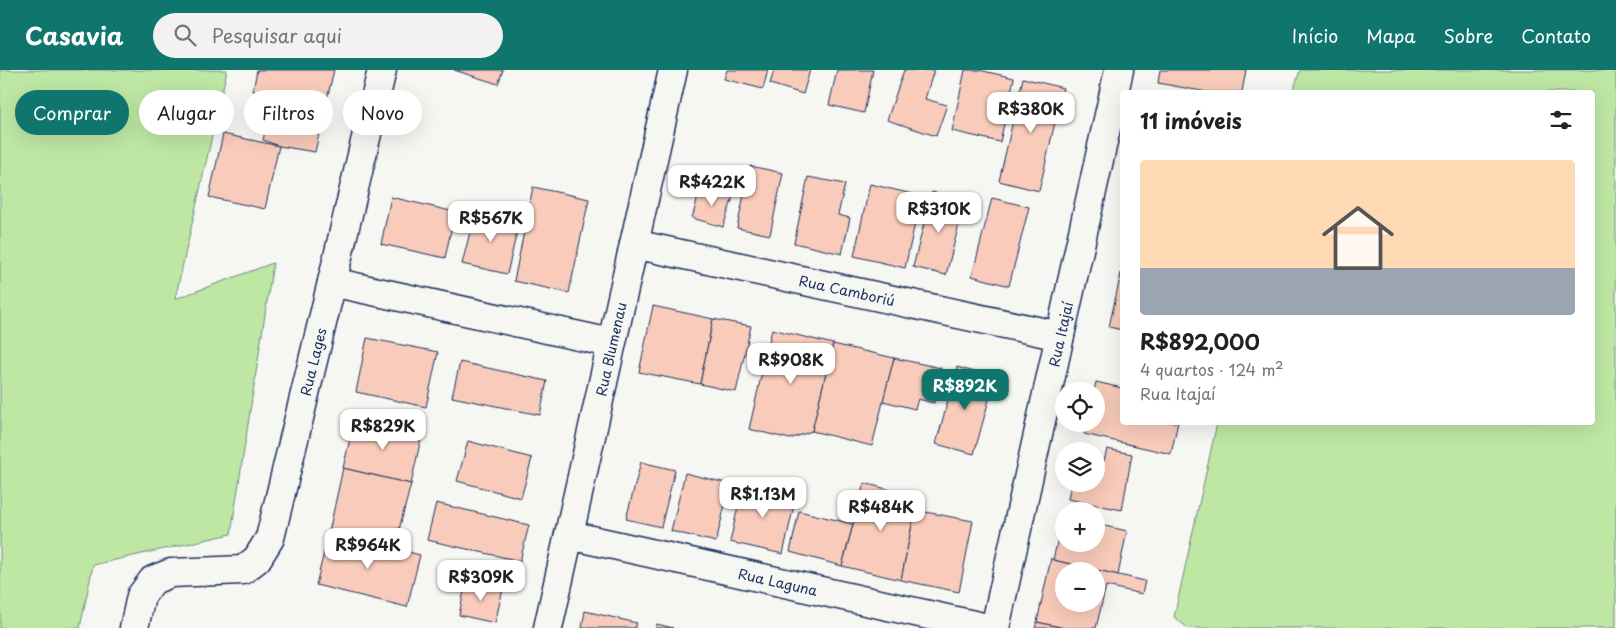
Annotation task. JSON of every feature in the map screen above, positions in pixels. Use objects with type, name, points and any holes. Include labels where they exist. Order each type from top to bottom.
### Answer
[{"type":"street","name":"Rua Lages","points":[[134,628],[141,596],[153,580],[171,573],[243,570],[258,559],[270,538],[382,70]]},
{"type":"street","name":"Rua Blumenau","points":[[548,628],[673,70]]},
{"type":"street","name":"Rua Itajaí","points":[[995,628],[1119,70]]},
{"type":"street","name":"Rua Camboriú","points":[[634,244],[1060,336]]},
{"type":"street","points":[[332,282],[612,343]]},
{"type":"street","name":"Rua Laguna","points":[[569,535],[987,628]]},
{"type":"green space","points":[[0,70],[227,70],[222,90],[139,90],[139,135],[212,135],[175,299],[273,263],[231,534],[93,565],[80,628],[0,628]]},
{"type":"green space","points":[[1300,70],[1616,70],[1616,628],[1188,628],[1174,617],[1217,425],[1595,425],[1595,90],[1294,90]]},
{"type":"building","points":[[257,70],[334,70],[329,90],[253,90]]},
{"type":"building","points":[[454,70],[503,70],[498,84]]},
{"type":"building","points":[[727,70],[768,70],[763,89],[724,79]]},
{"type":"building","points":[[774,70],[810,70],[803,94],[770,84]]},
{"type":"building","points":[[837,70],[873,70],[864,113],[829,105]]},
{"type":"building","points":[[904,70],[934,70],[925,99],[947,105],[936,136],[887,120]]},
{"type":"building","points":[[965,70],[979,70],[1014,78],[1000,142],[952,131]]},
{"type":"building","points":[[1160,70],[1246,70],[1242,90],[1196,90],[1158,83]]},
{"type":"building","points":[[1023,78],[1063,88],[1039,191],[999,181]]},
{"type":"building","points":[[223,135],[279,146],[265,209],[209,197]]},
{"type":"building","points":[[264,135],[319,135],[315,152],[279,146],[263,140]]},
{"type":"building","points":[[750,166],[783,173],[770,235],[737,228]]},
{"type":"building","points":[[808,177],[845,184],[838,215],[850,218],[842,254],[794,243]]},
{"type":"building","points":[[870,184],[921,196],[905,268],[854,256]]},
{"type":"building","points":[[533,187],[589,199],[569,293],[514,281]]},
{"type":"building","points":[[701,187],[733,197],[723,227],[692,218]]},
{"type":"building","points":[[932,192],[965,201],[946,275],[913,267]]},
{"type":"building","points":[[391,197],[455,212],[445,258],[381,244]]},
{"type":"building","points":[[992,198],[1029,207],[1009,286],[972,276]]},
{"type":"building","points":[[475,212],[519,223],[507,274],[462,264]]},
{"type":"building","points":[[1120,278],[1120,330],[1109,327]]},
{"type":"building","points":[[653,306],[713,319],[700,384],[639,372]]},
{"type":"building","points":[[713,319],[751,326],[736,392],[700,384]]},
{"type":"building","points":[[772,329],[833,344],[812,431],[790,439],[749,429]]},
{"type":"building","points":[[367,338],[438,352],[426,407],[356,392]]},
{"type":"building","points":[[833,344],[894,358],[872,446],[812,431]]},
{"type":"building","points":[[894,358],[941,368],[934,403],[918,399],[915,409],[883,401]]},
{"type":"building","points":[[460,362],[547,381],[540,415],[452,397]]},
{"type":"building","points":[[957,367],[995,378],[974,454],[936,444]]},
{"type":"building","points":[[1105,384],[1120,388],[1120,425],[1177,425],[1171,454],[1084,434],[1085,432],[1105,432]]},
{"type":"building","points":[[355,418],[422,434],[411,484],[343,468]]},
{"type":"building","points":[[468,441],[532,458],[521,498],[457,481]]},
{"type":"building","points":[[1107,449],[1132,454],[1122,510],[1105,507],[1105,502],[1083,502],[1068,499],[1069,492],[1105,492],[1105,457]]},
{"type":"building","points":[[641,462],[675,470],[661,527],[626,519]]},
{"type":"building","points":[[343,468],[411,484],[394,549],[329,532]]},
{"type":"building","points":[[685,473],[730,484],[716,542],[671,531]]},
{"type":"building","points":[[864,483],[921,498],[915,510],[901,580],[842,566]]},
{"type":"building","points":[[743,484],[796,496],[783,554],[730,542]]},
{"type":"building","points":[[436,503],[529,525],[520,561],[427,540]]},
{"type":"building","points":[[915,510],[973,521],[959,592],[901,580]]},
{"type":"building","points":[[799,511],[853,524],[842,566],[790,552]]},
{"type":"building","points":[[1105,526],[1127,531],[1118,575],[1105,572],[1105,562],[1062,562],[1053,560],[1055,551],[1105,552]]},
{"type":"building","points":[[329,532],[420,555],[407,607],[316,585]]},
{"type":"building","points":[[1051,558],[1062,562],[1055,562],[1055,612],[1100,612],[1096,628],[1064,628],[1037,622]]},
{"type":"building","points":[[1105,572],[1145,581],[1142,594],[1106,586],[1105,590]]},
{"type":"building","points":[[466,581],[503,589],[495,623],[459,615]]},
{"type":"building","points":[[585,611],[637,623],[635,628],[582,628]]},
{"type":"building","points":[[1037,622],[1064,628],[1035,628]]},
{"type":"building","points":[[657,624],[673,628],[656,628]]}]
